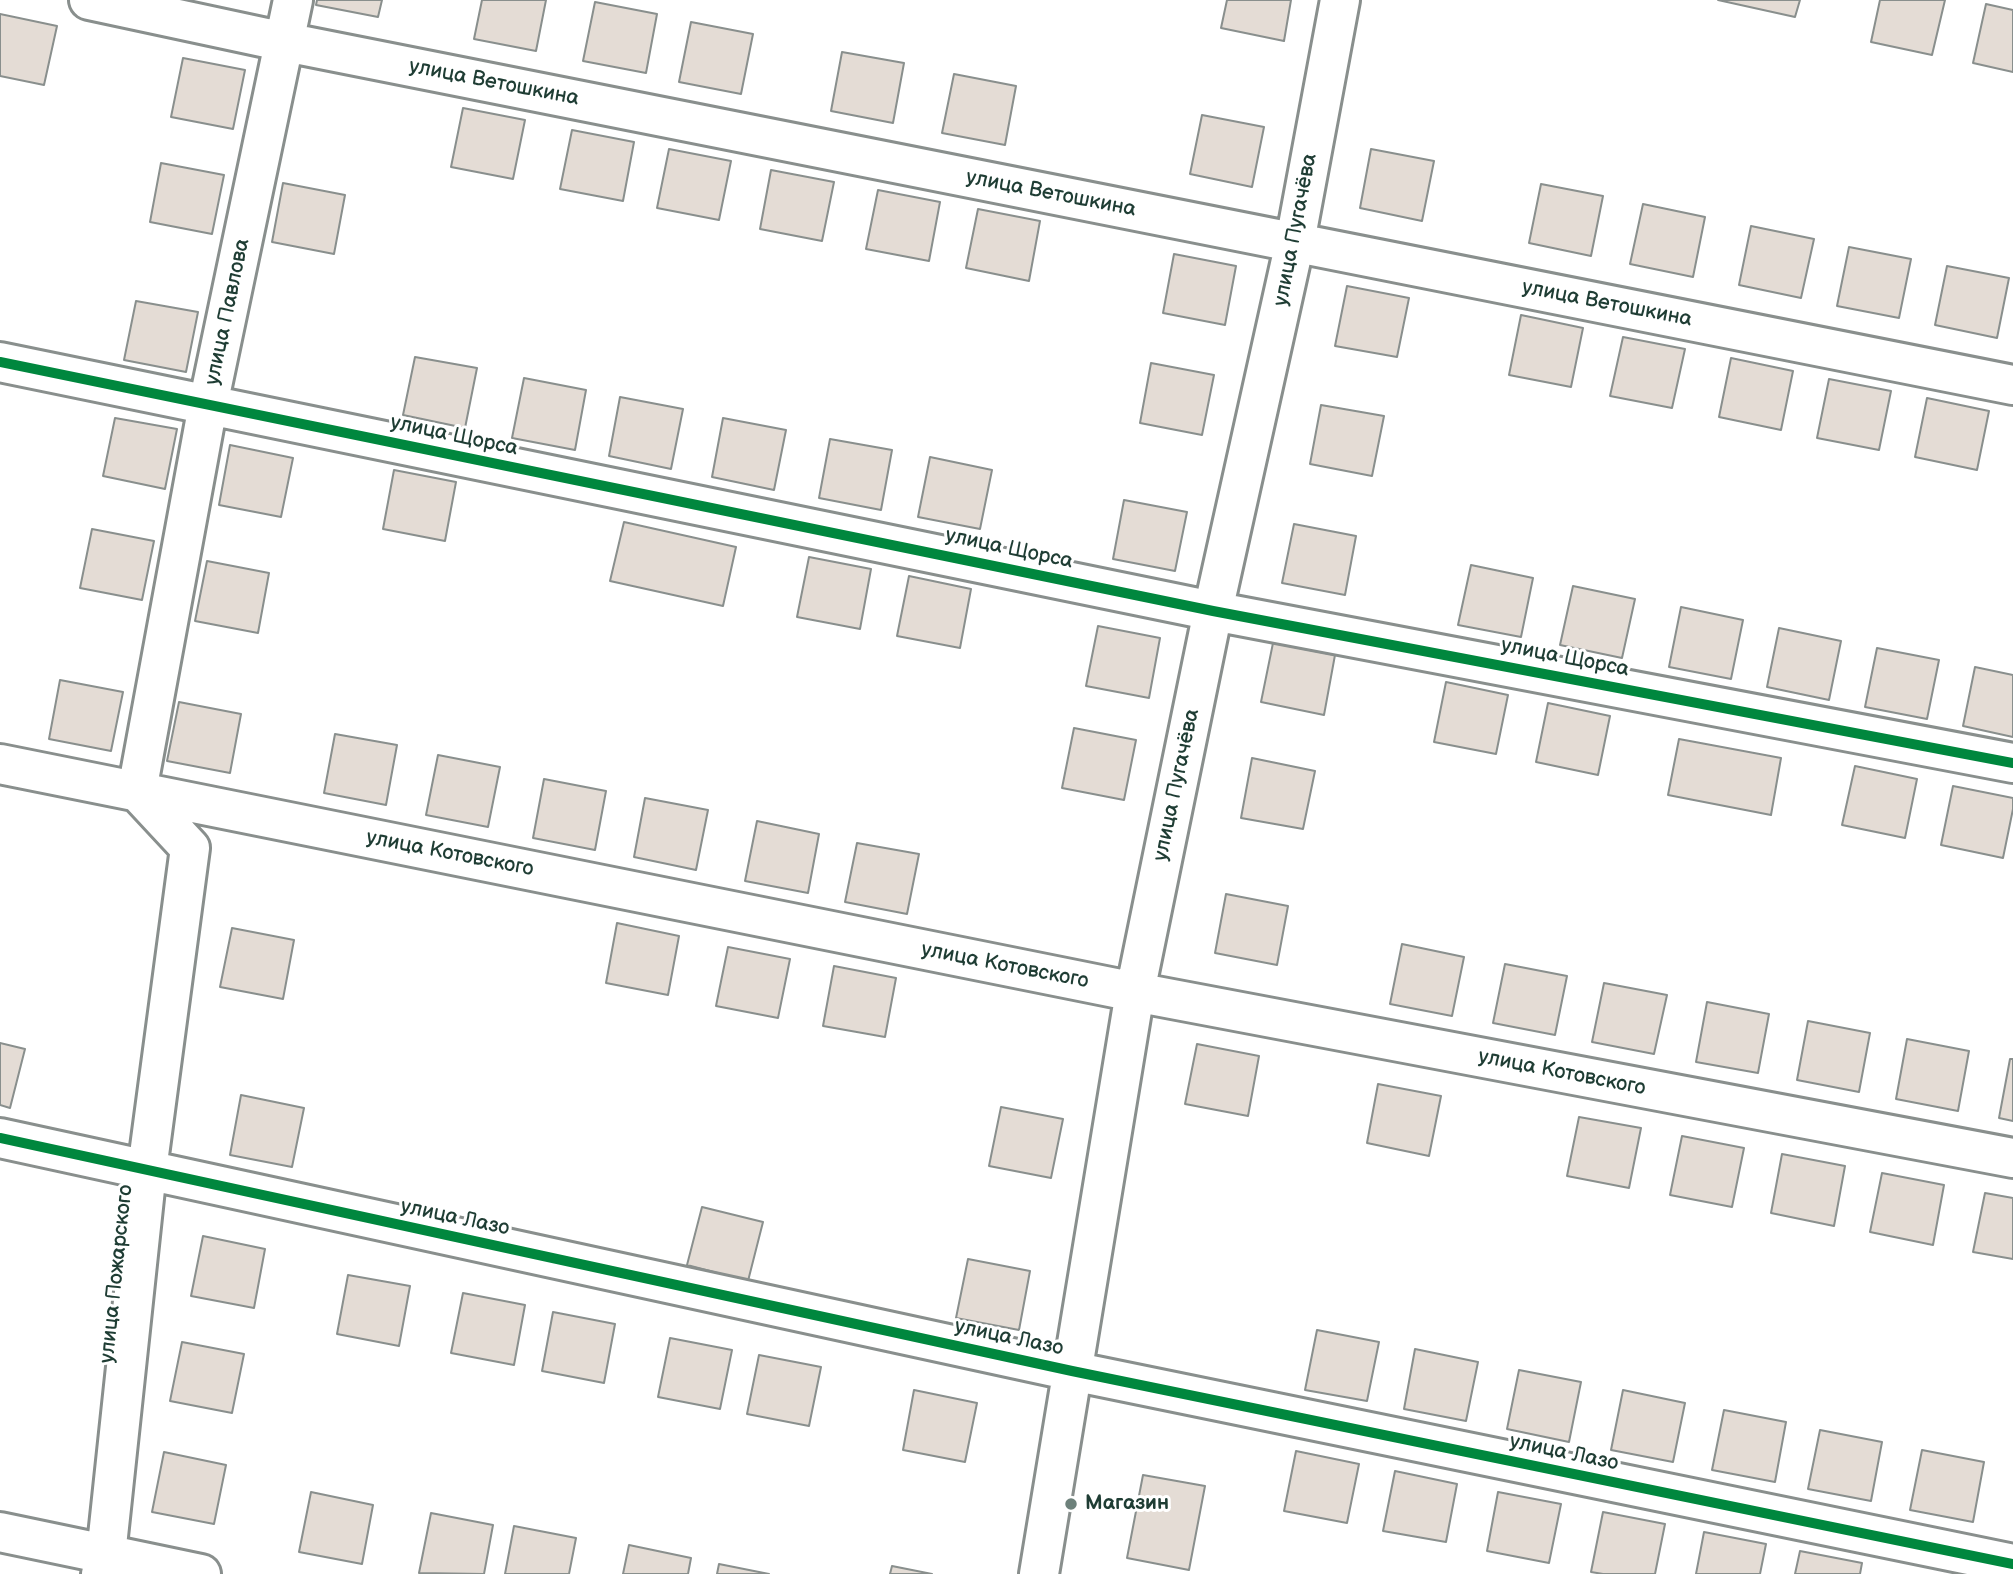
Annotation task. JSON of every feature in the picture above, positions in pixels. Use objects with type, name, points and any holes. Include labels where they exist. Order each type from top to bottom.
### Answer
[{"type":"street","name":"улица Ветошкина","points":[[89,0],[2013,385]]},
{"type":"street","name":"улица Павлова","points":[[137,791],[208,405],[293,0]]},
{"type":"street","name":"улица Пугачёва","points":[[1039,1574],[1135,992],[1213,611],[1295,242],[1340,0]]},
{"type":"street","name":"улица Щорса","points":[[0,362],[1213,611],[2013,763]]},
{"type":"street","name":"улица Котовского","points":[[0,764],[1135,992],[2013,1158]]},
{"type":"street","name":"улица Пожарского","points":[[103,1564],[147,1170],[190,848],[137,791]]},
{"type":"street","name":"улица Лазо","points":[[0,1138],[1072,1371],[2013,1564]]},
{"type":"street","points":[[0,1532],[103,1564],[201,1574]]},
{"type":"building","points":[[317,0],[382,0],[378,17],[316,5]]},
{"type":"building","points":[[482,0],[546,0],[536,51],[474,39]]},
{"type":"building","points":[[1227,0],[1291,0],[1284,41],[1221,28]]},
{"type":"building","points":[[1718,0],[1800,0],[1795,17]]},
{"type":"building","points":[[1880,0],[1945,0],[1932,55],[1871,42]]},
{"type":"building","points":[[595,2],[657,14],[646,73],[583,61]]},
{"type":"building","points":[[1986,4],[2013,10],[2013,72],[1973,63]]},
{"type":"building","points":[[0,14],[57,26],[44,85],[0,76]]},
{"type":"building","points":[[691,22],[753,34],[741,94],[679,82]]},
{"type":"building","points":[[842,52],[904,63],[893,123],[831,111]]},
{"type":"building","points":[[183,58],[245,70],[233,129],[171,117]]},
{"type":"building","points":[[954,74],[1016,86],[1005,145],[942,133]]},
{"type":"building","points":[[463,108],[525,120],[513,179],[451,167]]},
{"type":"building","points":[[1202,115],[1264,127],[1252,187],[1190,174]]},
{"type":"building","points":[[572,130],[634,142],[623,201],[560,189]]},
{"type":"building","points":[[669,149],[731,161],[719,220],[657,208]]},
{"type":"building","points":[[1371,149],[1434,161],[1422,221],[1360,208]]},
{"type":"building","points":[[161,163],[224,175],[212,234],[150,222]]},
{"type":"building","points":[[771,170],[834,182],[822,241],[760,229]]},
{"type":"building","points":[[283,183],[345,195],[334,254],[272,242]]},
{"type":"building","points":[[1541,184],[1603,196],[1591,256],[1529,243]]},
{"type":"building","points":[[878,190],[940,202],[929,261],[866,249]]},
{"type":"building","points":[[1643,204],[1705,217],[1693,277],[1630,264]]},
{"type":"building","points":[[978,209],[1040,221],[1029,281],[966,268]]},
{"type":"building","points":[[1751,226],[1814,239],[1801,298],[1739,285]]},
{"type":"building","points":[[1849,247],[1911,259],[1899,318],[1837,306]]},
{"type":"building","points":[[1174,254],[1236,266],[1225,325],[1163,313]]},
{"type":"building","points":[[1947,266],[2009,278],[1997,338],[1935,325]]},
{"type":"building","points":[[1347,286],[1409,298],[1397,357],[1335,346]]},
{"type":"building","points":[[136,301],[198,312],[186,372],[124,360]]},
{"type":"building","points":[[1521,315],[1583,328],[1571,387],[1509,375]]},
{"type":"building","points":[[1623,337],[1685,349],[1672,408],[1610,396]]},
{"type":"building","points":[[415,357],[477,368],[465,428],[403,415]]},
{"type":"building","points":[[1731,358],[1793,371],[1781,430],[1719,417]]},
{"type":"building","points":[[1151,363],[1214,375],[1202,435],[1140,423]]},
{"type":"building","points":[[524,378],[586,390],[575,450],[512,438]]},
{"type":"building","points":[[1829,379],[1891,391],[1879,450],[1817,438]]},
{"type":"building","points":[[620,397],[683,409],[671,469],[609,456]]},
{"type":"building","points":[[1927,398],[1989,411],[1977,470],[1915,457]]},
{"type":"building","points":[[1321,405],[1384,416],[1372,476],[1310,464]]},
{"type":"building","points":[[115,418],[177,429],[165,489],[103,476]]},
{"type":"building","points":[[723,418],[786,430],[774,490],[712,477]]},
{"type":"building","points":[[830,439],[892,450],[881,510],[819,498]]},
{"type":"building","points":[[230,445],[293,458],[281,517],[219,505]]},
{"type":"building","points":[[930,457],[992,470],[980,529],[918,517]]},
{"type":"building","points":[[394,470],[456,482],[445,541],[383,529]]},
{"type":"building","points":[[1124,500],[1187,512],[1175,571],[1113,559]]},
{"type":"building","points":[[624,522],[736,547],[723,606],[610,581]]},
{"type":"building","points":[[1294,524],[1356,536],[1345,595],[1282,583]]},
{"type":"building","points":[[92,529],[154,541],[142,600],[80,588]]},
{"type":"building","points":[[809,557],[871,569],[860,629],[797,617]]},
{"type":"building","points":[[207,561],[269,573],[258,633],[195,621]]},
{"type":"building","points":[[1471,565],[1533,578],[1521,637],[1458,625]]},
{"type":"building","points":[[909,576],[971,589],[960,648],[897,636]]},
{"type":"building","points":[[1573,586],[1635,599],[1622,658],[1560,645]]},
{"type":"building","points":[[1681,607],[1743,620],[1731,679],[1669,667]]},
{"type":"building","points":[[1098,626],[1160,638],[1149,698],[1086,686]]},
{"type":"building","points":[[1779,628],[1841,641],[1829,700],[1767,687]]},
{"type":"building","points":[[1273,643],[1335,655],[1324,715],[1261,702]]},
{"type":"building","points":[[1877,648],[1939,660],[1927,719],[1865,707]]},
{"type":"building","points":[[1975,667],[2013,675],[2013,737],[1963,726]]},
{"type":"building","points":[[60,680],[123,692],[111,751],[49,739]]},
{"type":"building","points":[[1446,682],[1508,695],[1496,754],[1434,742]]},
{"type":"building","points":[[179,702],[241,714],[230,773],[167,761]]},
{"type":"building","points":[[1548,703],[1610,716],[1598,775],[1536,762]]},
{"type":"building","points":[[1074,728],[1136,740],[1124,800],[1062,788]]},
{"type":"building","points":[[335,734],[397,745],[386,805],[324,793]]},
{"type":"building","points":[[1679,739],[1781,758],[1771,815],[1668,795]]},
{"type":"building","points":[[438,755],[500,767],[488,827],[426,815]]},
{"type":"building","points":[[1252,758],[1315,771],[1303,829],[1241,818]]},
{"type":"building","points":[[1855,766],[1917,779],[1905,838],[1842,825]]},
{"type":"building","points":[[544,779],[606,791],[595,850],[533,838]]},
{"type":"building","points":[[1953,786],[2013,798],[2003,858],[1941,845]]},
{"type":"building","points":[[645,798],[708,810],[696,870],[634,857]]},
{"type":"building","points":[[757,821],[819,834],[808,893],[745,881]]},
{"type":"building","points":[[857,843],[919,854],[907,914],[845,902]]},
{"type":"building","points":[[1226,894],[1288,906],[1277,965],[1215,953]]},
{"type":"building","points":[[617,923],[679,936],[668,995],[606,983]]},
{"type":"building","points":[[232,928],[294,940],[283,999],[220,987]]},
{"type":"building","points":[[1402,944],[1464,957],[1452,1016],[1390,1004]]},
{"type":"building","points":[[728,947],[790,959],[778,1018],[716,1006]]},
{"type":"building","points":[[1505,964],[1567,976],[1555,1035],[1493,1023]]},
{"type":"building","points":[[834,966],[896,978],[885,1037],[823,1026]]},
{"type":"building","points":[[1604,983],[1667,995],[1654,1054],[1592,1042]]},
{"type":"building","points":[[1707,1002],[1769,1014],[1758,1073],[1696,1062]]},
{"type":"building","points":[[1808,1021],[1870,1033],[1859,1092],[1797,1080]]},
{"type":"building","points":[[1907,1039],[1969,1051],[1958,1111],[1896,1099]]},
{"type":"building","points":[[0,1043],[25,1049],[10,1108],[0,1105]]},
{"type":"building","points":[[1197,1044],[1259,1056],[1248,1116],[1185,1104]]},
{"type":"building","points":[[2010,1059],[2013,1059],[2013,1121],[1999,1118]]},
{"type":"building","points":[[1378,1084],[1441,1096],[1429,1156],[1367,1143]]},
{"type":"building","points":[[241,1095],[304,1108],[292,1167],[230,1155]]},
{"type":"building","points":[[1001,1107],[1063,1119],[1051,1178],[989,1166]]},
{"type":"building","points":[[1579,1117],[1641,1128],[1629,1188],[1567,1176]]},
{"type":"building","points":[[1682,1136],[1744,1148],[1732,1207],[1670,1195]]},
{"type":"building","points":[[1782,1154],[1845,1166],[1834,1226],[1771,1213]]},
{"type":"building","points":[[1882,1173],[1944,1185],[1933,1245],[1870,1232]]},
{"type":"building","points":[[1985,1193],[2013,1198],[2013,1259],[1973,1252]]},
{"type":"building","points":[[702,1207],[763,1222],[748,1281],[687,1265]]},
{"type":"building","points":[[203,1236],[265,1249],[254,1308],[191,1296]]},
{"type":"building","points":[[968,1259],[1030,1271],[1019,1330],[956,1318]]},
{"type":"building","points":[[348,1275],[410,1286],[399,1346],[337,1334]]},
{"type":"building","points":[[463,1293],[525,1305],[514,1365],[451,1353]]},
{"type":"building","points":[[553,1312],[615,1324],[604,1383],[542,1371]]},
{"type":"building","points":[[1317,1330],[1379,1342],[1367,1401],[1305,1390]]},
{"type":"building","points":[[670,1338],[732,1350],[720,1409],[658,1397]]},
{"type":"building","points":[[182,1342],[244,1354],[232,1413],[170,1401]]},
{"type":"building","points":[[1415,1349],[1478,1362],[1466,1421],[1404,1409]]},
{"type":"building","points":[[759,1355],[821,1367],[809,1426],[747,1414]]},
{"type":"building","points":[[1519,1370],[1581,1382],[1569,1442],[1507,1429]]},
{"type":"building","points":[[914,1390],[977,1403],[965,1462],[903,1450]]},
{"type":"building","points":[[1623,1390],[1685,1403],[1673,1462],[1611,1450]]},
{"type":"building","points":[[1724,1410],[1786,1422],[1775,1482],[1712,1470]]},
{"type":"building","points":[[1820,1430],[1882,1442],[1871,1501],[1808,1489]]},
{"type":"building","points":[[1922,1450],[1984,1462],[1973,1522],[1910,1510]]},
{"type":"building","points":[[1296,1451],[1359,1464],[1347,1523],[1284,1511]]},
{"type":"building","points":[[164,1452],[226,1465],[214,1524],[152,1512]]},
{"type":"building","points":[[1395,1471],[1457,1484],[1446,1542],[1383,1531]]},
{"type":"building","points":[[1143,1475],[1205,1486],[1189,1570],[1127,1558]]},
{"type":"building","points":[[311,1492],[373,1505],[362,1564],[299,1552]]},
{"type":"building","points":[[1498,1492],[1561,1504],[1549,1563],[1487,1551]]},
{"type":"building","points":[[1603,1512],[1665,1524],[1655,1574],[1591,1572]]},
{"type":"building","points":[[431,1513],[493,1525],[484,1574],[419,1573]]},
{"type":"building","points":[[514,1526],[576,1538],[569,1574],[505,1574]]},
{"type":"building","points":[[1704,1532],[1766,1544],[1760,1574],[1696,1574]]},
{"type":"building","points":[[629,1545],[691,1558],[688,1574],[623,1574]]},
{"type":"building","points":[[1800,1551],[1862,1563],[1860,1574],[1795,1574]]},
{"type":"building","points":[[719,1564],[769,1574],[717,1574]]},
{"type":"building","points":[[892,1566],[932,1574],[890,1574]]},
{"type":"cycle path","points":[[0,362],[1213,611],[2013,763]]},
{"type":"cycle path","points":[[0,1138],[1072,1371],[2013,1564]]},
{"type":"place","name":"Магазин","points":[[1071,1504]]}]
